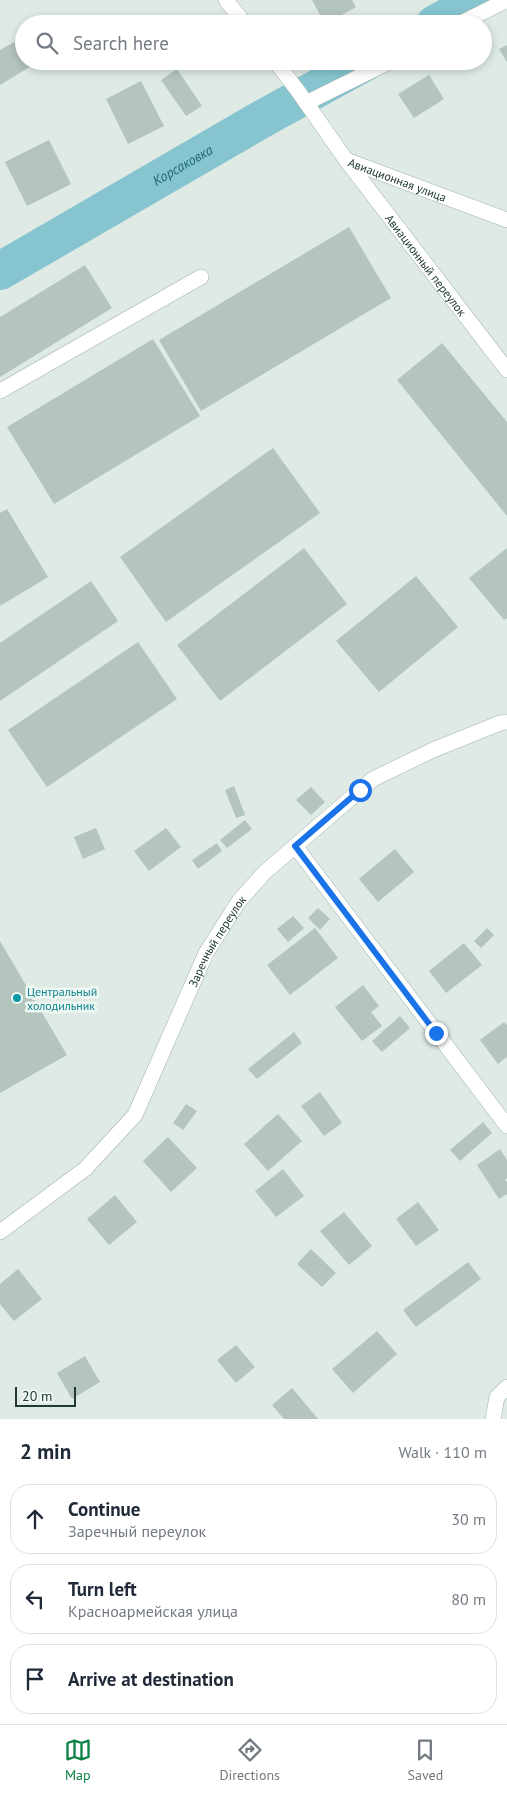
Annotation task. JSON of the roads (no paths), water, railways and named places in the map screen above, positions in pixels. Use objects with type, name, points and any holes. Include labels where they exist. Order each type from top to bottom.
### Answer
[{"type":"street","points":[[226,0],[238,15]]},
{"type":"street","points":[[477,15],[507,0]]},
{"type":"street","name":"Авиационная улица","points":[[282,70],[346,160],[507,220]]},
{"type":"street","points":[[302,97],[369,70]]},
{"type":"street","name":"Авиационный переулок","points":[[346,160],[507,370]]},
{"type":"street","points":[[0,391],[201,277]]},
{"type":"street","name":"Заречный переулок","points":[[0,1232],[85,1169],[135,1115],[206,953],[239,901],[265,872],[373,779],[434,750],[500,723],[507,722]]},
{"type":"street","points":[[295,846],[507,1126]]},
{"type":"street","points":[[493,1419],[497,1397],[507,1387]]},
{"type":"waterway","name":"Корсаковка","points":[[452,15],[479,0]]},
{"type":"waterway","name":"Корсаковка","points":[[0,271],[262,119],[351,70]]},
{"type":"place","name":"Центральный холодильник","points":[[17,998]]}]
